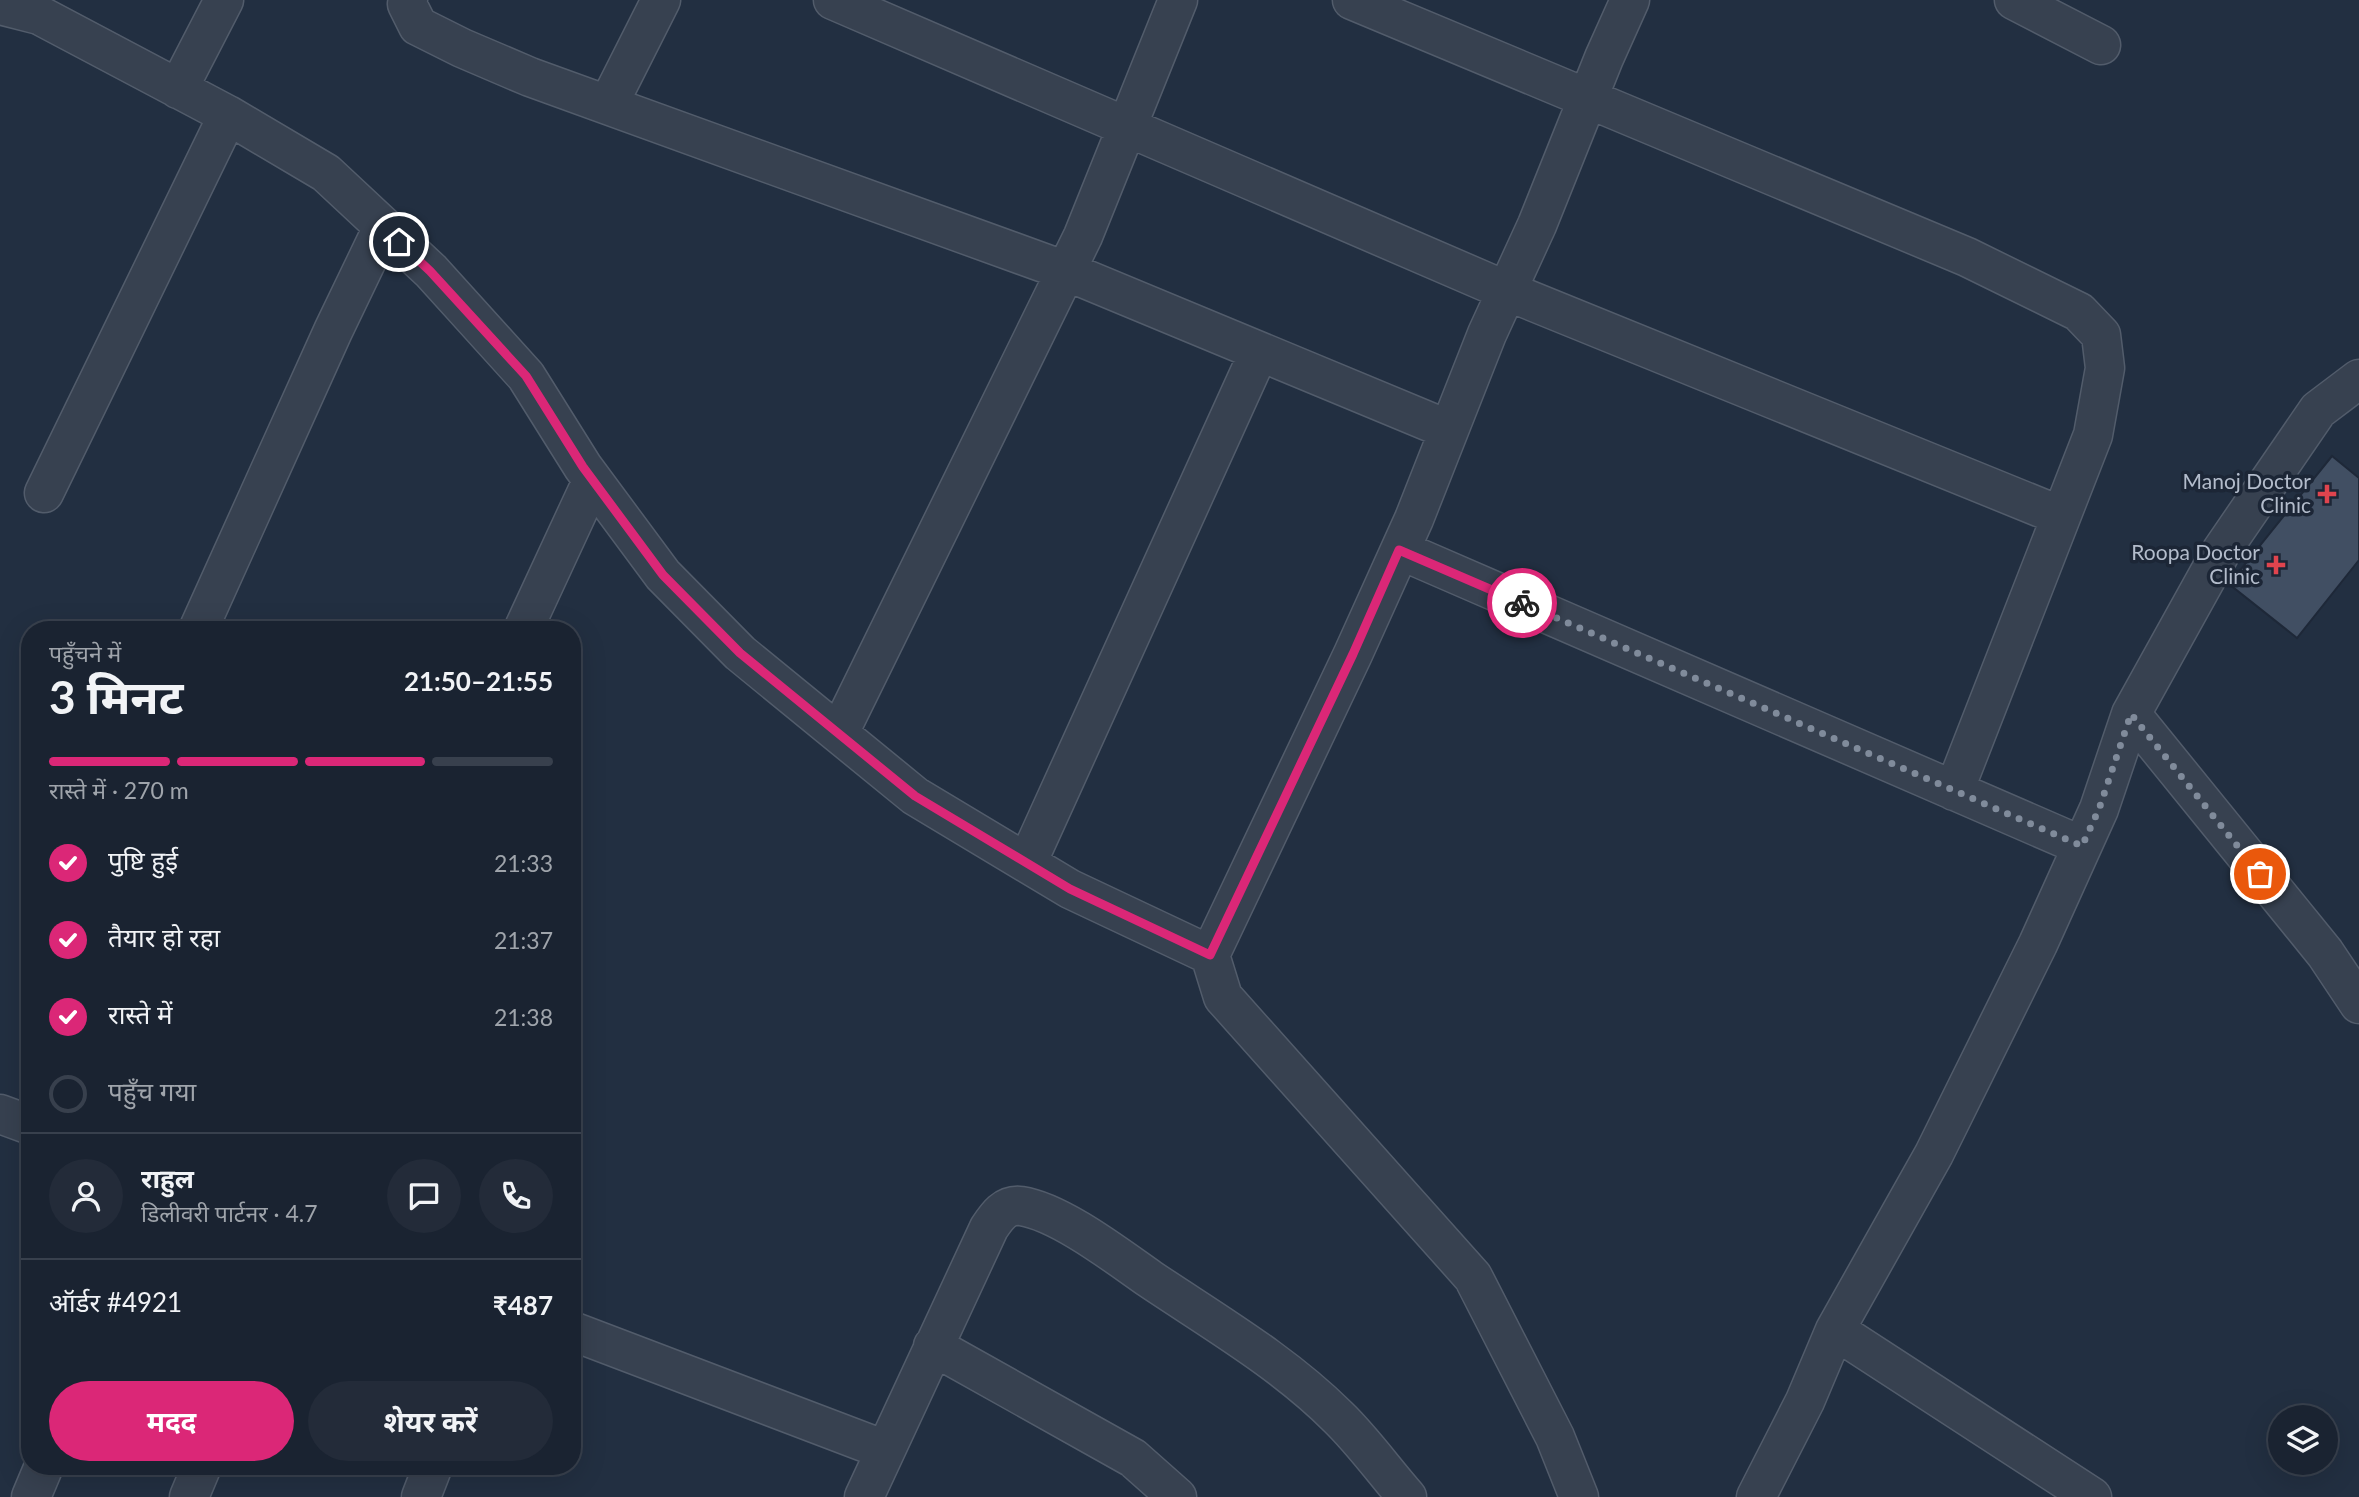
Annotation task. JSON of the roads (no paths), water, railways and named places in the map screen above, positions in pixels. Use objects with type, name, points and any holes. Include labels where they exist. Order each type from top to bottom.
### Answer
[{"type":"street","points":[[178,89],[224,0]]},
{"type":"street","points":[[408,0],[407,5],[418,26],[530,77],[1066,271],[1449,430]]},
{"type":"street","points":[[608,105],[661,0]]},
{"type":"street","points":[[833,0],[1507,291],[2061,516]]},
{"type":"street","points":[[839,733],[1083,236],[1178,0]]},
{"type":"street","points":[[1352,0],[1967,257],[2079,312],[2101,335],[2105,368],[2093,436],[1954,791]]},
{"type":"street","points":[[1579,1497],[1555,1437],[1473,1277],[1223,998],[1210,955],[1414,519],[1487,334],[1537,225],[1587,98],[1630,0]]},
{"type":"street","points":[[2014,0],[2101,46]]},
{"type":"street","points":[[0,5],[39,15],[228,115],[326,173],[430,271],[526,376],[592,481],[663,575],[740,653],[915,796],[1070,889],[1210,955]]},
{"type":"street","points":[[44,493],[228,115]]},
{"type":"street","points":[[202,621],[383,227]]},
{"type":"street","points":[[1027,863],[1259,352]]},
{"type":"street","points":[[1756,1497],[1805,1401],[1835,1330],[1934,1154],[2032,956],[2099,809],[2131,714],[2222,550],[2318,410],[2359,379]]},
{"type":"street","points":[[527,621],[592,481]]},
{"type":"street","points":[[1399,550],[2082,846]]},
{"type":"street","points":[[2131,714],[2325,953],[2359,1003]]},
{"type":"street","points":[[0,1114],[21,1122]]},
{"type":"street","points":[[864,1497],[989,1228],[998,1214],[1018,1206],[1036,1210],[1080,1232],[1279,1366],[1338,1417],[1407,1497]]},
{"type":"street","points":[[1835,1330],[2092,1497]]},
{"type":"street","points":[[581,1334],[885,1450]]},
{"type":"street","points":[[933,1346],[1133,1458],[1177,1497]]},
{"type":"street","points":[[31,1497],[40,1475]]},
{"type":"street","points":[[189,1497],[198,1475]]},
{"type":"street","points":[[421,1497],[430,1475]]},
{"type":"place","name":"Manoj Doctor Clinic","points":[[2327,494]]},
{"type":"place","name":"Roopa Doctor Clinic","points":[[2276,565]]}]
